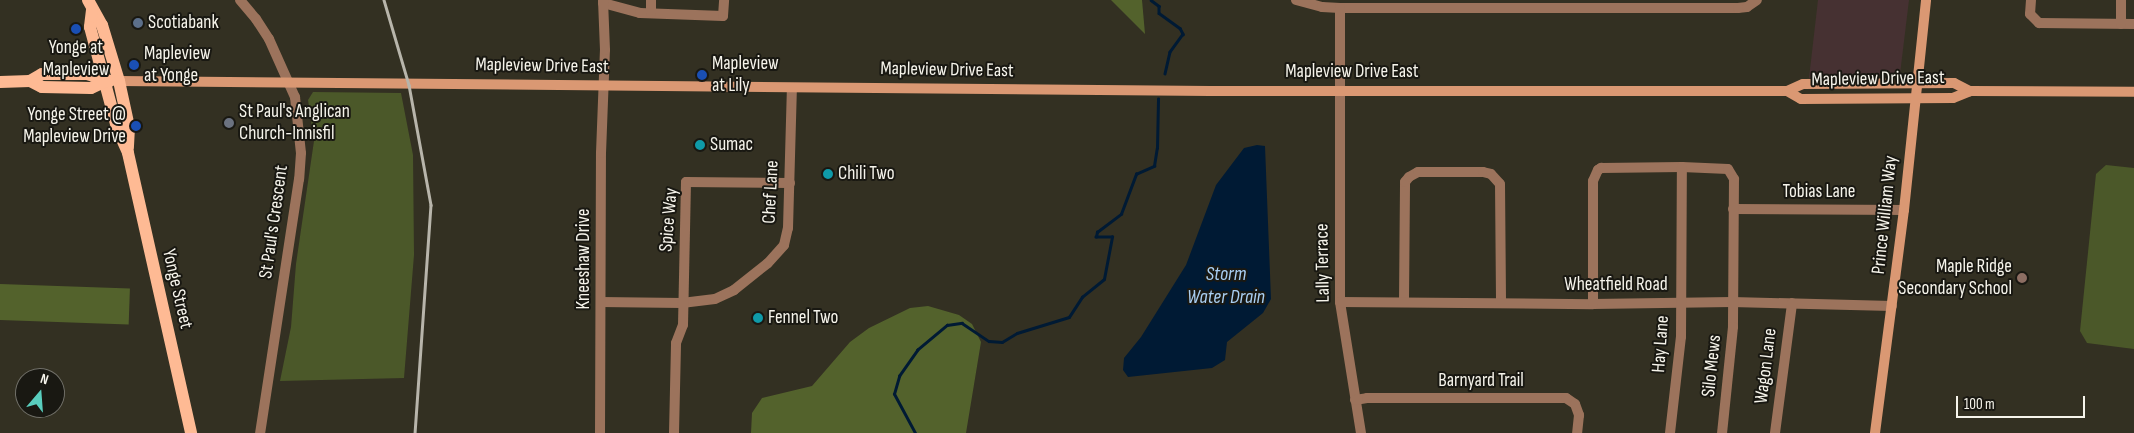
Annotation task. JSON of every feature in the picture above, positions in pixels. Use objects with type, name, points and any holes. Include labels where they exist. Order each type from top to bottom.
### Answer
[{"type":"main road","name":"Prince William Way","points":[[1875,433],[1904,210],[1926,0]]},
{"type":"main road","name":"Yonge Street","points":[[90,5],[102,25],[112,81],[129,127],[128,153],[191,433]]},
{"type":"main road","name":"Mapleview Drive East","points":[[0,82],[30,81],[42,87],[91,88],[112,81],[792,88],[1788,91],[1803,84],[1954,84],[1970,91]]},
{"type":"main road","name":"Mapleview Drive East","points":[[1788,91],[1801,99],[1953,98],[1970,91],[2134,92]]},
{"type":"street","name":"St Paul's Crescent","points":[[240,0],[256,19],[269,39],[295,97],[301,153],[299,179],[260,433]]},
{"type":"street","points":[[651,0],[651,13]]},
{"type":"street","points":[[603,2],[640,13],[723,16],[724,0]]},
{"type":"street","points":[[1296,0],[1322,7],[1340,8],[1738,8],[1747,7],[1757,0]]},
{"type":"street","points":[[2031,0],[2030,14],[2039,23],[2134,24]]},
{"type":"street","points":[[2121,0],[2121,24]]},
{"type":"street","name":"Kneeshaw Drive","points":[[600,433],[602,86],[605,50],[603,2]]},
{"type":"street","name":"Lally Terrace","points":[[1340,8],[1340,302],[1361,433]]},
{"type":"street","name":"Chef Lane","points":[[601,302],[682,302],[715,299],[734,290],[768,263],[784,245],[788,228],[792,88]]},
{"type":"street","points":[[1592,304],[1593,181],[1596,173],[1600,168],[1682,167]]},
{"type":"street","name":"Silo Mews","points":[[1682,167],[1728,169],[1734,179],[1732,350],[1722,433]]},
{"type":"street","name":"Hay Lane","points":[[1670,433],[1680,353],[1682,167]]},
{"type":"street","points":[[1404,301],[1406,182],[1409,177],[1418,172],[1483,172],[1491,174],[1500,184],[1501,302]]},
{"type":"street","name":"Spice Way","points":[[682,302],[686,182],[790,183]]},
{"type":"street","name":"Tobias Lane","points":[[1733,209],[1904,210]]},
{"type":"street","name":"Wheatfield Road","points":[[1340,302],[1404,301],[1592,304],[1732,302],[1892,306]]},
{"type":"street","points":[[674,433],[676,343],[683,325],[682,302]]},
{"type":"street","name":"Wagon Lane","points":[[1775,433],[1792,303]]},
{"type":"street","name":"Barnyard Trail","points":[[1355,400],[1368,398],[1566,398],[1575,404],[1579,415],[1577,433]]},
{"type":"shaded area","points":[[1818,0],[1909,0],[1900,74],[1809,78]]},
{"type":"green space","points":[[1111,0],[1142,0],[1145,34]]},
{"type":"green space","points":[[313,92],[401,93],[413,155],[414,255],[404,378],[280,381],[291,327],[296,264],[314,141],[308,100]]},
{"type":"green space","points":[[2106,165],[2134,168],[2134,349],[2087,343],[2080,331],[2096,174]]},
{"type":"green space","points":[[0,284],[130,289],[129,325],[0,320]]},
{"type":"green space","points":[[928,306],[959,315],[972,324],[981,342],[966,433],[751,433],[752,413],[762,398],[812,386],[850,342],[869,328],[910,308]]},
{"type":"water","name":"Storm Water Drain","points":[[1257,145],[1265,146],[1271,299],[1263,313],[1227,342],[1225,360],[1212,368],[1128,377],[1123,370],[1124,358],[1141,337],[1186,265],[1216,185],[1244,148]]},
{"type":"waterway","points":[[1151,0],[1159,6],[1159,13],[1180,28],[1183,34],[1170,52],[1165,73]]},
{"type":"waterway","points":[[915,433],[894,394],[899,376],[917,350],[947,325],[962,323],[989,341],[1002,342],[1017,333],[1069,317],[1082,297],[1104,279],[1112,237],[1096,237],[1097,232],[1121,214],[1136,174],[1154,166],[1157,148],[1158,99]]},
{"type":"railway","points":[[384,0],[409,85],[431,205],[415,433]]},
{"type":"place","name":"Scotiabank","points":[[138,23]]},
{"type":"place","name":"Yonge at Mapleview","points":[[76,29]]},
{"type":"place","name":"Mapleview at Yonge","points":[[134,65]]},
{"type":"place","name":"Mapleview at Lily","points":[[702,75]]},
{"type":"place","name":"St Paul's Anglican Church-Innisfil","points":[[229,123]]},
{"type":"place","name":"Yonge Street @ Mapleview Drive","points":[[136,126]]},
{"type":"place","name":"Sumac","points":[[700,145]]},
{"type":"place","name":"Chili Two","points":[[828,174]]},
{"type":"place","name":"Maple Ridge Secondary School","points":[[2022,278]]},
{"type":"place","name":"Fennel Two","points":[[758,318]]}]
